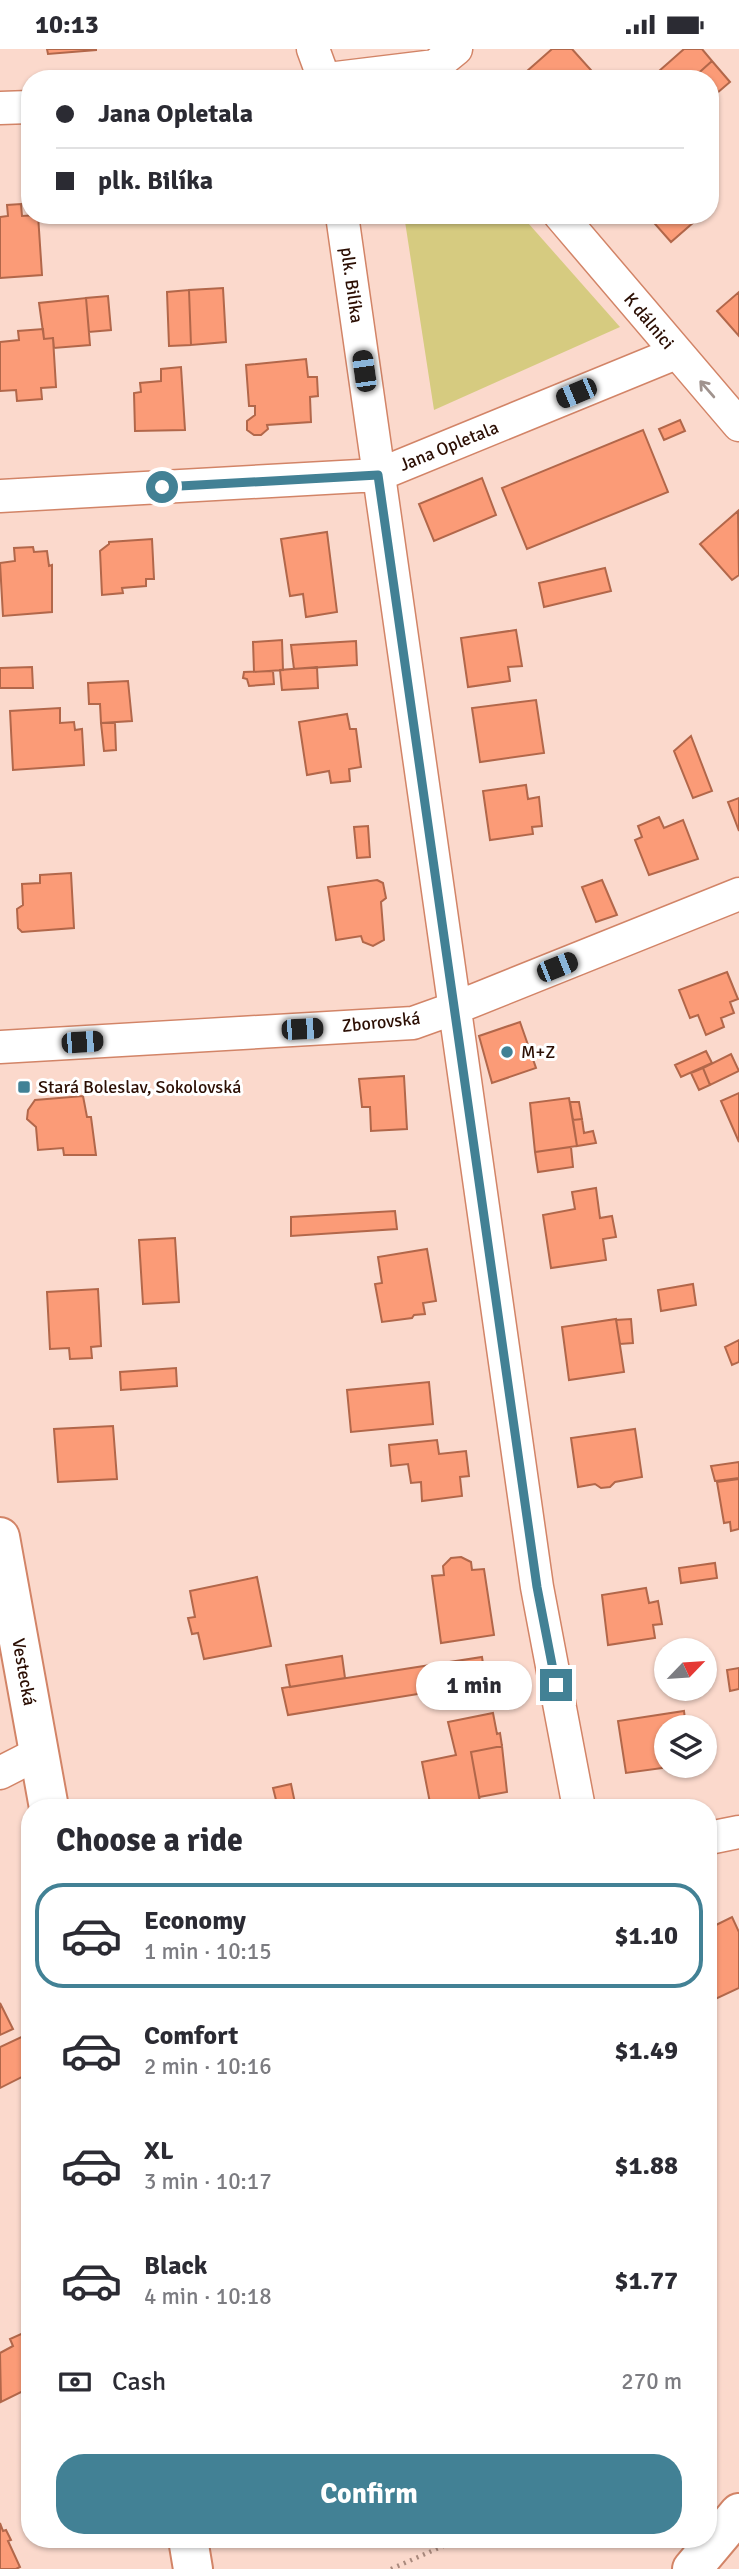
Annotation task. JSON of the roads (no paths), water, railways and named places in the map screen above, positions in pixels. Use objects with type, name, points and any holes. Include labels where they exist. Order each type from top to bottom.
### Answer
[{"type":"main road","name":"Vestecká","points":[[0,1537],[47,1799]]},
{"type":"main road","points":[[717,2539],[739,2513]]},
{"type":"main road","points":[[190,2548],[194,2569]]},
{"type":"main road","points":[[692,2569],[710,2548]]},
{"type":"street","points":[[313,49],[322,70]]},
{"type":"street","points":[[403,70],[446,65]]},
{"type":"street","points":[[0,108],[21,107]]},
{"type":"street","name":"plk. Bilíka","points":[[343,224],[537,1587],[577,1799]]},
{"type":"street","name":"K dálnici","points":[[568,224],[739,425]]},
{"type":"street","name":"Jana Opletala","points":[[0,496],[378,475],[676,353]]},
{"type":"street","name":"Zborovská","points":[[0,1047],[413,1023],[739,894]]},
{"type":"street","points":[[0,1773],[39,1753]]},
{"type":"street","points":[[717,1836],[739,1832]]},
{"type":"place","name":"M+Z","points":[[507,1052]]},
{"type":"place","name":"Stará Boleslav, Sokolovská","points":[[24,1087]]}]
